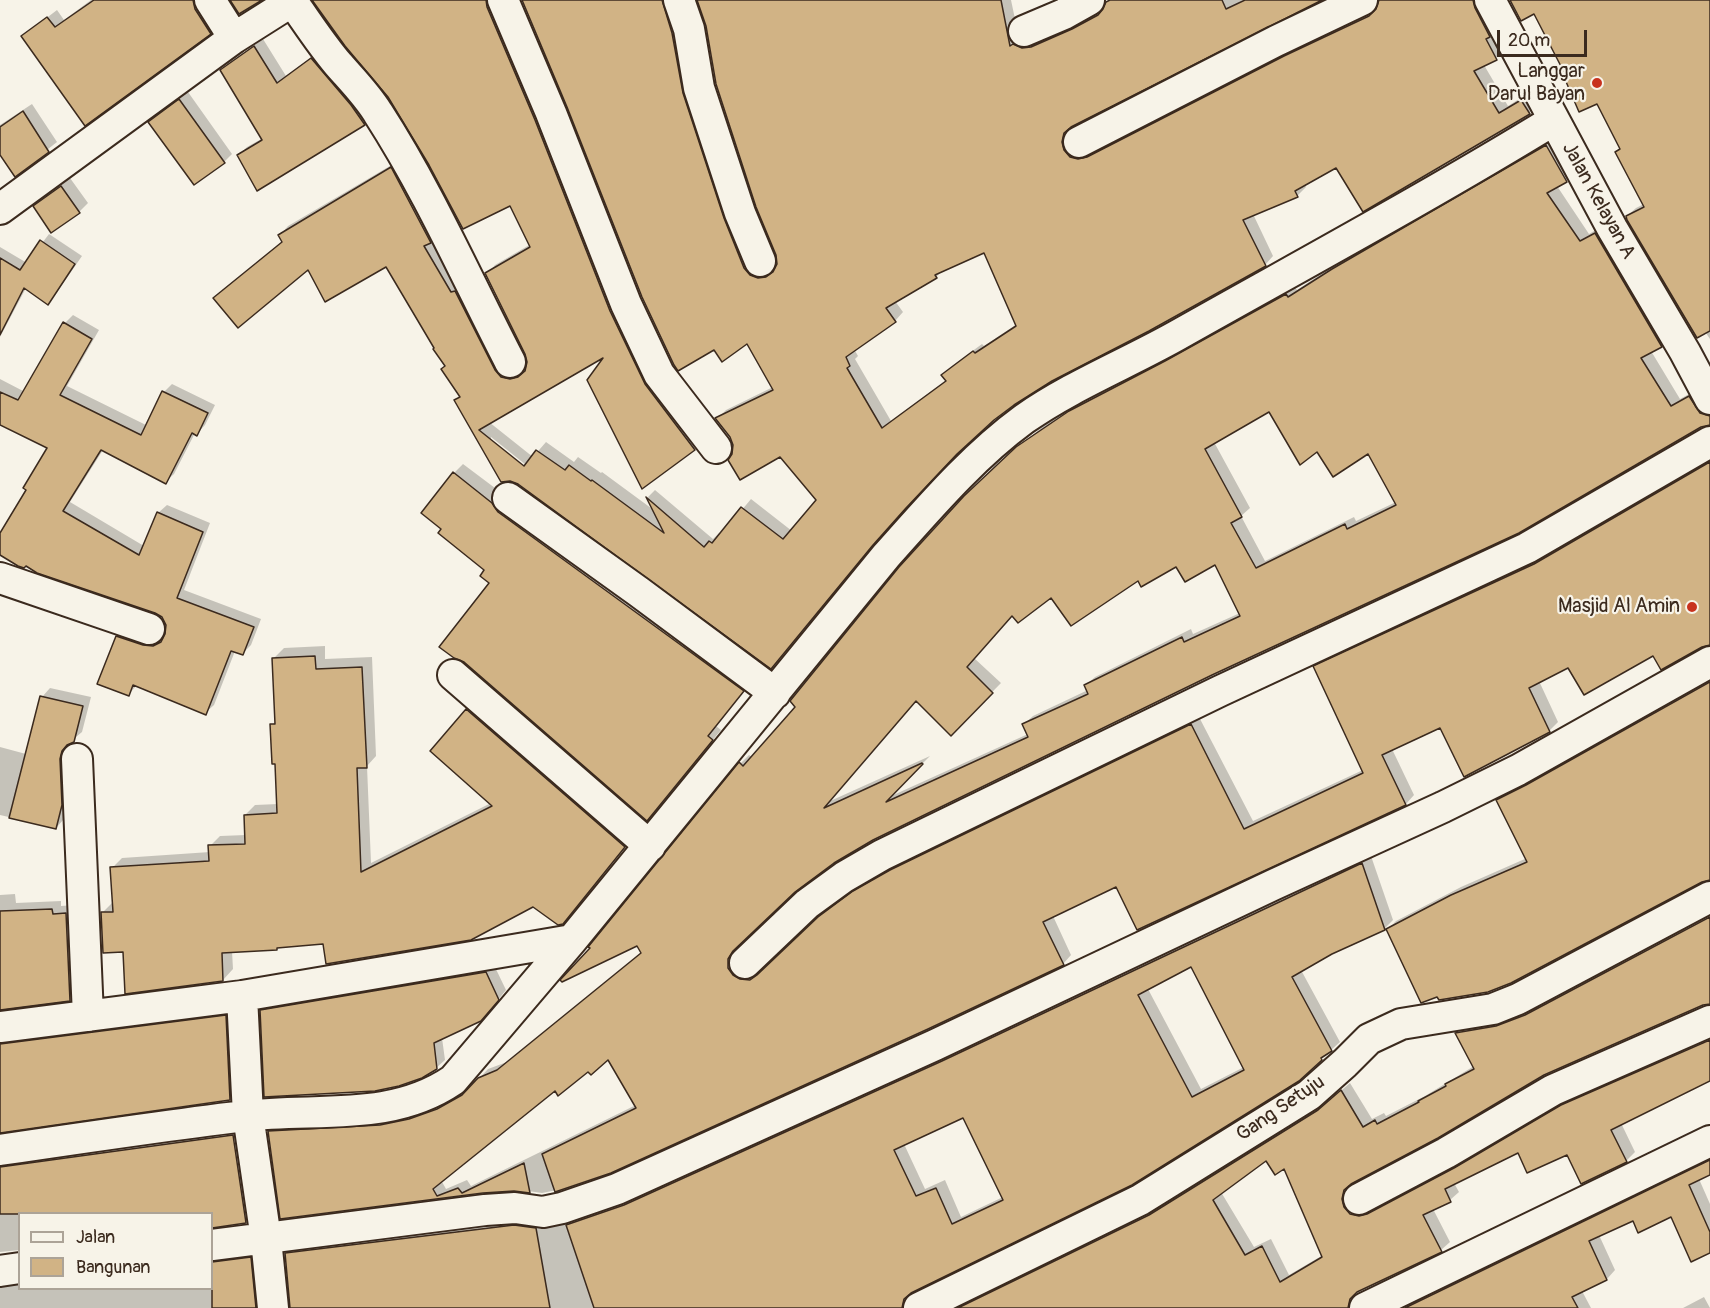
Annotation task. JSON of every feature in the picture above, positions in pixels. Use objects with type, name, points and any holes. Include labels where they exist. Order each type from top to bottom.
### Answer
[{"type":"street","points":[[210,0],[234,38]]},
{"type":"street","points":[[503,0],[551,113],[626,304],[666,383],[716,448]]},
{"type":"street","points":[[679,0],[689,29],[699,88],[740,213],[760,261]]},
{"type":"street","points":[[1024,31],[1064,15],[1089,0]]},
{"type":"street","points":[[1079,142],[1276,41],[1362,0]]},
{"type":"street","name":"Jalan Kelayan A","points":[[1490,0],[1612,228],[1710,399]]},
{"type":"street","points":[[0,209],[234,38],[293,1],[337,62],[378,112],[442,223],[510,363]]},
{"type":"street","points":[[0,1150],[248,1115],[375,1110],[397,1106],[436,1092],[453,1080],[572,940],[886,556],[931,505],[978,458],[1025,419],[1084,384],[1171,339],[1454,181],[1554,120]]},
{"type":"street","points":[[744,963],[807,904],[844,877],[882,855],[1220,691],[1527,548],[1710,442]]},
{"type":"street","points":[[508,498],[775,693]]},
{"type":"street","points":[[0,578],[149,628]]},
{"type":"street","points":[[213,1245],[485,1210],[515,1209],[543,1212],[562,1208],[617,1189],[935,1045],[1443,807],[1518,770],[1710,662]]},
{"type":"street","points":[[453,675],[650,846]]},
{"type":"street","points":[[77,759],[88,1016]]},
{"type":"street","name":"Gang Setuju","points":[[919,1308],[1140,1200],[1309,1095],[1346,1064],[1369,1039],[1401,1024],[1492,1009],[1518,999],[1710,897]]},
{"type":"street","points":[[0,1028],[242,996],[572,940]]},
{"type":"street","points":[[242,996],[248,1115],[266,1239],[273,1308]]},
{"type":"street","points":[[1359,1199],[1446,1153],[1552,1090],[1710,1021]]},
{"type":"street","points":[[1365,1308],[1710,1141]]},
{"type":"street","points":[[0,1271],[18,1268]]},
{"type":"building","points":[[94,0],[193,0],[195,9],[211,34],[85,126],[21,36],[47,17],[55,27]]},
{"type":"building","points":[[230,0],[262,0],[239,14]]},
{"type":"building","points":[[312,0],[486,0],[610,311],[645,384],[695,450],[642,489],[587,380],[603,358],[479,430],[524,466],[536,450],[565,470],[569,465],[664,533],[646,497],[704,547],[709,541],[712,543],[741,507],[783,539],[816,500],[780,457],[740,480],[728,460],[732,454],[733,445],[730,437],[715,418],[773,390],[747,344],[722,362],[714,350],[678,371],[674,365],[642,297],[522,0],[662,0],[672,33],[683,93],[724,218],[744,268],[750,275],[758,278],[766,277],[773,272],[777,264],[776,255],[756,207],[716,84],[706,26],[697,0],[1001,0],[1010,46],[1013,44],[1022,48],[1031,47],[1098,15],[1106,2],[1110,0],[1222,0],[1226,9],[1245,0],[1322,0],[1071,127],[1064,133],[1062,142],[1064,150],[1070,157],[1078,159],[1087,157],[1284,56],[1369,16],[1376,9],[1379,0],[1473,0],[1490,37],[1486,39],[1497,60],[1474,71],[1499,113],[1521,100],[1530,114],[1363,212],[1336,168],[1295,191],[1298,197],[1243,220],[1266,266],[1149,331],[1052,381],[994,420],[957,454],[906,508],[771,669],[518,484],[510,481],[501,482],[454,400],[460,397],[441,369],[445,366],[386,267],[325,302],[308,270],[238,328],[213,298],[282,242],[278,235],[391,167],[431,243],[424,246],[451,292],[455,291],[495,370],[501,377],[510,379],[518,377],[525,371],[527,362],[525,354],[485,273],[530,247],[510,206],[463,229],[429,165],[388,97],[345,46]],"holes":[[[984,253],[1016,326],[975,353],[973,351],[941,375],[946,381],[882,428],[847,368],[850,366],[846,357],[896,322],[886,308],[937,278],[935,275]]]},
{"type":"building","points":[[1510,0],[1710,0],[1710,331],[1697,338],[1627,220],[1626,216],[1644,207],[1615,152],[1620,149],[1597,104],[1579,112],[1564,77],[1566,76],[1534,14],[1521,21]]},
{"type":"building","points":[[254,46],[277,83],[311,58],[365,125],[257,191],[237,155],[262,140],[220,70]]},
{"type":"building","points":[[179,99],[225,163],[194,185],[148,122]]},
{"type":"building","points":[[23,111],[49,152],[15,177],[0,155],[0,127]]},
{"type":"building","points":[[1546,145],[1567,182],[1547,193],[1580,241],[1595,233],[1662,347],[1641,358],[1671,406],[1689,396],[1700,413],[1710,416],[1710,425],[1701,427],[1519,533],[1212,675],[873,840],[834,863],[795,892],[733,951],[728,959],[728,968],[733,975],[740,979],[750,980],[818,917],[853,891],[890,870],[1191,724],[1244,829],[1363,773],[1313,666],[1534,564],[1710,462],[1710,645],[1702,647],[1661,670],[1653,656],[1584,695],[1568,668],[1529,688],[1550,732],[1464,777],[1440,728],[1382,755],[1406,805],[1137,930],[1116,887],[1043,922],[1064,965],[611,1173],[555,1192],[542,1154],[636,1108],[608,1060],[591,1075],[588,1072],[558,1096],[555,1091],[433,1189],[437,1196],[458,1188],[462,1193],[524,1163],[530,1193],[514,1191],[483,1193],[280,1219],[268,1131],[380,1125],[409,1119],[437,1109],[462,1095],[478,1078],[497,1070],[641,953],[637,946],[562,982],[560,980],[590,948],[588,947],[739,762],[743,766],[795,707],[790,701],[899,567],[964,496],[1016,447],[1069,411],[1286,294],[1288,297]],"holes":[[[1269,412],[1300,465],[1317,452],[1333,477],[1368,454],[1396,505],[1347,529],[1345,524],[1256,568],[1231,523],[1242,517],[1205,449]],[[1215,565],[1240,616],[1184,642],[1182,637],[1084,685],[1088,694],[1022,724],[1028,737],[886,802],[922,763],[824,808],[916,701],[951,736],[993,693],[967,667],[1012,616],[1018,623],[1051,598],[1071,626],[1138,581],[1141,587],[1176,567],[1185,582]]]},
{"type":"building","points":[[61,186],[80,213],[51,233],[33,206]]},
{"type":"building","points":[[40,240],[75,264],[48,305],[24,288],[0,335],[0,258],[20,270]]},
{"type":"building","points":[[63,322],[92,339],[60,395],[141,435],[162,391],[208,413],[197,436],[192,433],[166,484],[101,450],[63,511],[139,555],[157,512],[203,532],[177,598],[254,627],[243,655],[231,651],[206,715],[133,685],[129,696],[97,684],[116,636],[153,646],[161,642],[165,634],[166,625],[162,617],[37,573],[26,566],[24,568],[18,566],[0,555],[0,533],[26,490],[23,488],[47,448],[0,425],[0,392],[18,400]]},
{"type":"building","points":[[453,472],[492,503],[498,512],[744,691],[708,736],[713,740],[647,821],[464,662],[439,647],[489,583],[480,576],[484,570],[438,533],[441,529],[421,513]]},
{"type":"building","points":[[315,656],[316,669],[362,667],[367,768],[357,768],[361,872],[492,806],[430,751],[466,709],[625,847],[563,924],[558,925],[533,907],[471,940],[326,964],[323,944],[277,948],[277,950],[222,953],[223,981],[125,994],[123,952],[103,953],[101,912],[113,912],[110,867],[209,861],[208,845],[245,844],[244,815],[277,813],[275,764],[272,764],[270,724],[275,724],[272,658]]},
{"type":"building","points":[[1710,682],[1710,880],[1702,882],[1511,983],[1488,992],[1439,1000],[1437,997],[1421,1003],[1386,929],[1451,895],[1527,862],[1496,800]]},
{"type":"building","points":[[40,696],[83,706],[74,742],[62,751],[60,759],[62,805],[56,829],[9,818]]},
{"type":"building","points":[[1362,863],[1385,930],[1332,954],[1292,977],[1332,1051],[1321,1058],[1322,1060],[1299,1081],[1132,1185],[911,1293],[904,1299],[902,1308],[594,1308],[566,1225],[624,1205],[942,1061]],"holes":[[[1191,967],[1244,1070],[1192,1097],[1138,995]],[[963,1118],[1003,1200],[952,1224],[936,1188],[916,1196],[894,1150]]]},
{"type":"building","points":[[52,909],[53,914],[66,913],[70,1001],[0,1010],[0,911]]},
{"type":"building","points":[[1710,917],[1710,1004],[1703,1005],[1544,1075],[1438,1138],[1351,1184],[1344,1190],[1342,1199],[1344,1207],[1350,1214],[1359,1216],[1367,1214],[1454,1168],[1561,1105],[1710,1040],[1710,1081],[1611,1130],[1627,1162],[1581,1184],[1567,1155],[1527,1173],[1518,1153],[1445,1189],[1451,1202],[1423,1215],[1442,1252],[1357,1292],[1350,1299],[1348,1308],[958,1308],[1149,1215],[1318,1110],[1341,1090],[1363,1127],[1375,1120],[1377,1124],[1474,1069],[1455,1033],[1496,1026],[1525,1015]],"holes":[[[1266,1161],[1275,1175],[1284,1169],[1322,1257],[1280,1282],[1262,1246],[1245,1255],[1213,1200]]]},
{"type":"building","points":[[486,972],[499,1000],[481,1021],[434,1043],[437,1069],[422,1078],[375,1091],[264,1097],[260,1010]]},
{"type":"building","points":[[226,1015],[230,1100],[0,1133],[0,1044]]},
{"type":"building","points":[[233,1135],[246,1223],[213,1228],[213,1212],[18,1212],[18,1214],[0,1214],[0,1167]]},
{"type":"building","points":[[1710,1160],[1710,1175],[1689,1185],[1710,1232],[1710,1253],[1691,1262],[1671,1217],[1638,1233],[1633,1221],[1589,1241],[1607,1280],[1572,1297],[1578,1308],[1405,1308]]},
{"type":"building","points":[[514,1225],[536,1228],[550,1308],[290,1308],[285,1253]]},
{"type":"building","points":[[251,1257],[256,1308],[212,1308],[213,1262]]},
{"type":"place","name":"Langgar Darul Bayan","points":[[1597,83]]},
{"type":"place","name":"Masjid Al Amin","points":[[1692,607]]}]
